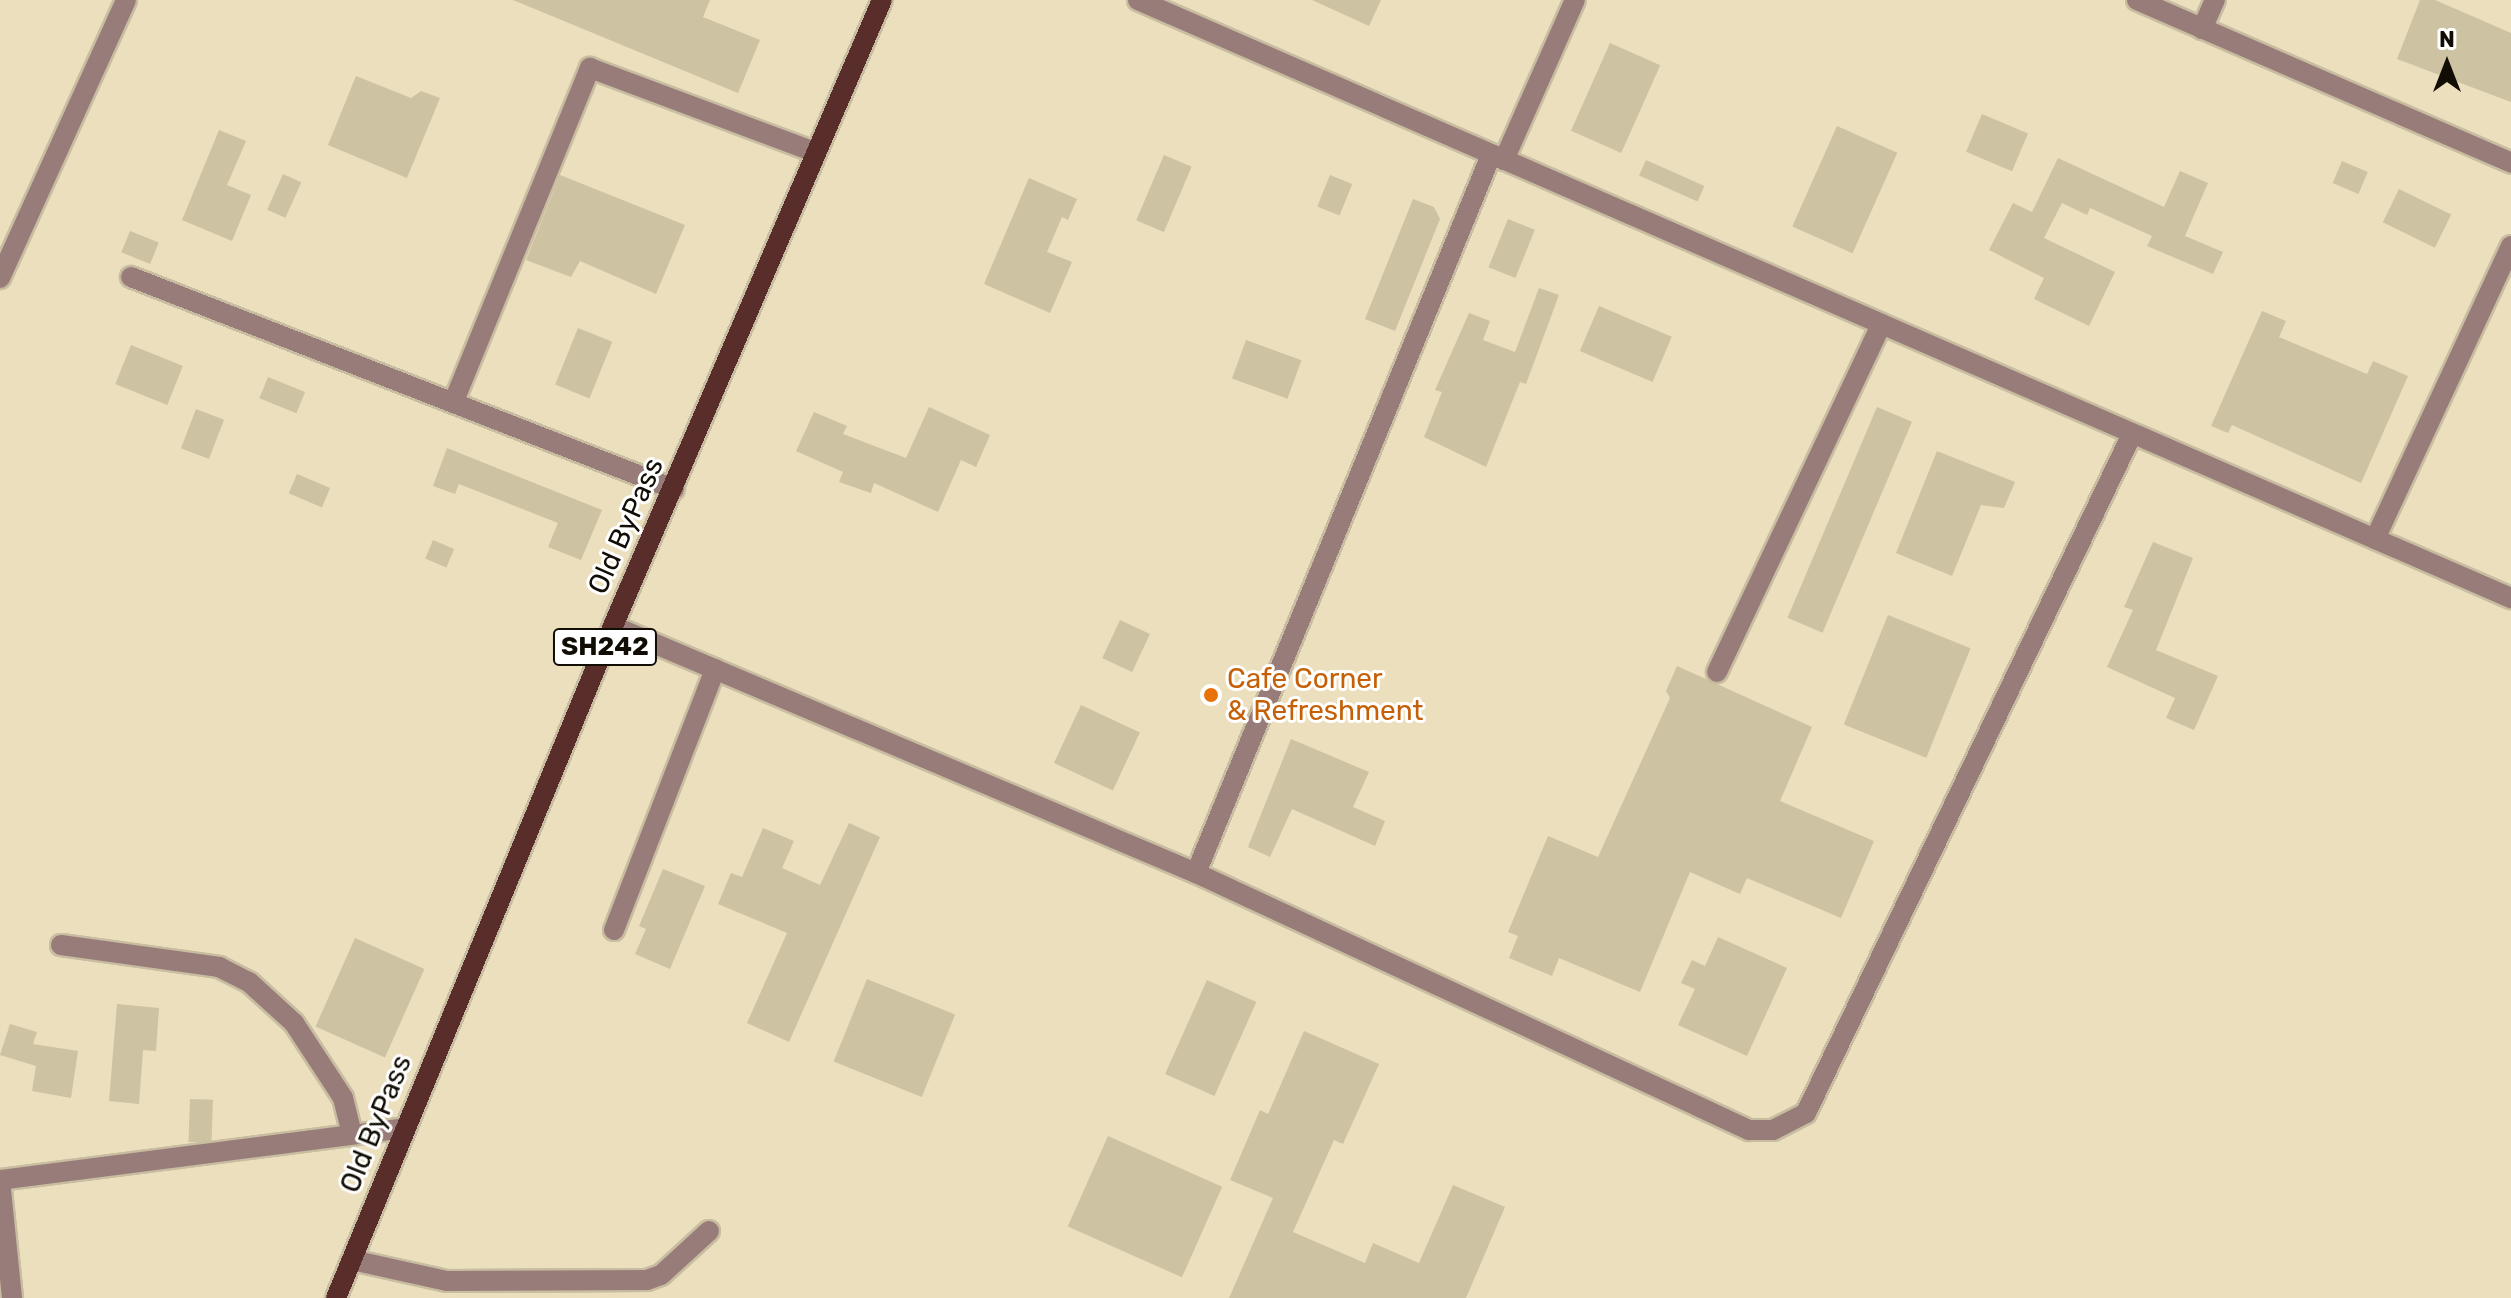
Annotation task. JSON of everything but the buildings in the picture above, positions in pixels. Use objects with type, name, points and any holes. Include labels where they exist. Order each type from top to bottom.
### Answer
[{"type":"main road","name":"Old ByPass","points":[[336,1298],[613,626],[882,0]]},
{"type":"street","points":[[0,278],[126,0]]},
{"type":"street","points":[[1138,0],[2511,598]]},
{"type":"street","points":[[1196,873],[1498,158],[1575,0]]},
{"type":"street","points":[[2137,0],[2511,163]]},
{"type":"street","points":[[2202,29],[2215,0]]},
{"type":"street","points":[[454,401],[590,68],[815,152]]},
{"type":"street","points":[[2375,539],[2511,246]]},
{"type":"street","points":[[131,277],[674,489]]},
{"type":"street","points":[[1717,672],[1881,325]]},
{"type":"street","points":[[613,626],[1196,873],[1749,1130],[1789,1125],[1806,1113],[2132,434]]},
{"type":"street","points":[[614,930],[715,669]]},
{"type":"street","points":[[61,945],[219,967],[249,982],[294,1023],[343,1098],[352,1134]]},
{"type":"street","points":[[12,1298],[0,1180],[405,1128]]},
{"type":"street","points":[[352,1260],[447,1281],[647,1280],[661,1275],[709,1231]]},
{"type":"place","name":"Cafe Corner & Refreshment","points":[[1211,695]]}]
